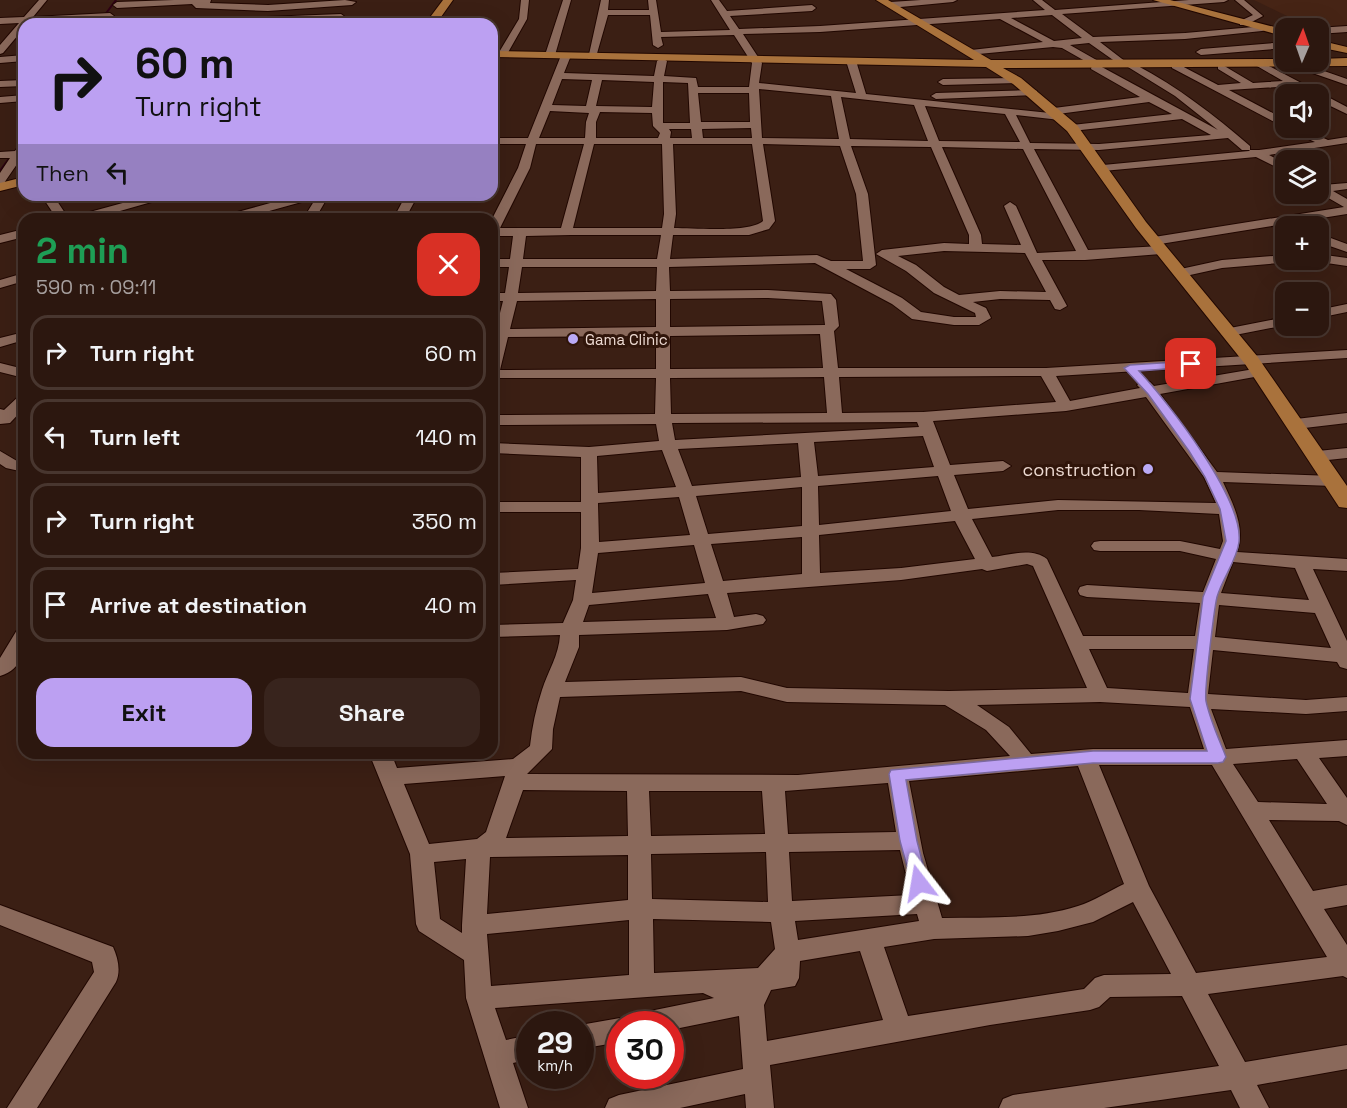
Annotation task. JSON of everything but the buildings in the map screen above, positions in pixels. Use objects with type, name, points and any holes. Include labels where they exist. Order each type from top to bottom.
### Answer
[{"type":"main road","points":[[425,18],[438,0]]},
{"type":"main road","points":[[434,18],[448,0]]},
{"type":"main road","points":[[886,2],[1004,70],[1072,128],[1157,246],[1256,366],[1347,502]]},
{"type":"main road","points":[[1163,2],[1275,31]]},
{"type":"main road","points":[[498,54],[660,60]]},
{"type":"main road","points":[[498,54],[1004,70],[1095,65]]},
{"type":"main road","points":[[757,62],[1004,70],[1095,65],[1347,64]]},
{"type":"main road","points":[[1329,65],[1347,64]]},
{"type":"main road","points":[[1128,65],[1275,66]]},
{"type":"main road","points":[[0,184],[18,176]]},
{"type":"street","points":[[29,18],[43,0]]},
{"type":"street","points":[[105,18],[119,3],[246,0]]},
{"type":"street","points":[[498,51],[523,19],[525,0]]},
{"type":"street","points":[[550,56],[567,0]]},
{"type":"street","points":[[591,57],[604,13],[605,0]]},
{"type":"street","points":[[652,0],[660,60],[658,126],[666,132],[663,137],[667,141],[670,214],[665,233],[663,263],[663,419],[668,446],[686,492],[727,624]]},
{"type":"street","points":[[498,263],[663,263],[750,246],[769,220],[757,141],[757,125],[749,95],[757,62],[715,0]]},
{"type":"street","points":[[801,0],[843,27]]},
{"type":"street","points":[[886,2],[953,0]]},
{"type":"street","points":[[1037,0],[1088,40],[1128,65],[1155,78],[1202,110],[1251,151]]},
{"type":"street","points":[[656,35],[843,27],[1163,2],[1224,0]]},
{"type":"street","points":[[1239,0],[1259,16],[1243,23]]},
{"type":"street","points":[[197,2],[268,8],[353,1]]},
{"type":"street","points":[[340,18],[353,1]]},
{"type":"street","points":[[189,18],[197,2]]},
{"type":"street","points":[[604,13],[652,12]]},
{"type":"street","points":[[726,14],[819,12]]},
{"type":"street","points":[[1001,15],[1053,44],[1064,45],[1150,99],[1275,164]]},
{"type":"street","points":[[0,21],[18,20]]},
{"type":"street","points":[[971,53],[1088,40],[1229,33],[1262,28]]},
{"type":"street","points":[[1329,30],[1347,29]]},
{"type":"street","points":[[0,51],[18,30]]},
{"type":"street","points":[[1201,52],[1275,46]]},
{"type":"street","points":[[0,60],[18,58]]},
{"type":"street","points":[[498,218],[524,168],[532,141],[565,58]]},
{"type":"street","points":[[852,64],[860,97]]},
{"type":"street","points":[[1175,66],[1275,119]]},
{"type":"street","points":[[1262,66],[1296,83]]},
{"type":"street","points":[[1221,67],[1266,93]]},
{"type":"street","points":[[943,82],[1004,70]]},
{"type":"street","points":[[1277,74],[1317,72],[1347,82]]},
{"type":"street","points":[[559,76],[693,80],[692,90],[698,141]]},
{"type":"street","points":[[590,110],[598,77]]},
{"type":"street","points":[[0,84],[18,83]]},
{"type":"street","points":[[1214,88],[1296,83]]},
{"type":"street","points":[[692,90],[749,95],[836,95],[1010,114],[1057,114],[1150,99]]},
{"type":"street","points":[[860,97],[1033,93]]},
{"type":"street","points":[[1329,95],[1342,94]]},
{"type":"street","points":[[831,265],[870,265],[861,194],[845,142],[836,95]]},
{"type":"street","points":[[0,100],[18,98]]},
{"type":"street","points":[[693,102],[705,102]]},
{"type":"street","points":[[1329,102],[1347,111]]},
{"type":"street","points":[[919,104],[934,144],[968,217],[975,235],[976,247]]},
{"type":"street","points":[[545,108],[657,110]]},
{"type":"street","points":[[1202,110],[1251,108]]},
{"type":"street","points":[[566,233],[593,127],[591,122],[595,111],[590,110]]},
{"type":"street","points":[[1010,114],[1084,256]]},
{"type":"street","points":[[1072,128],[1183,116]]},
{"type":"street","points":[[658,126],[757,125]]},
{"type":"street","points":[[498,141],[757,141],[1086,146],[1223,137]]},
{"type":"street","points":[[1315,138],[1326,143]]},
{"type":"street","points":[[1102,168],[1346,140]]},
{"type":"street","points":[[0,155],[18,151]]},
{"type":"street","points":[[1329,187],[1347,186]]},
{"type":"street","points":[[1329,193],[1347,204]]},
{"type":"street","points":[[101,213],[144,201]]},
{"type":"street","points":[[243,213],[276,201]]},
{"type":"street","points":[[955,298],[1000,295],[1057,301],[1031,253],[1010,206]]},
{"type":"street","points":[[870,255],[944,247],[976,247],[1084,256],[1157,246],[1347,210]]},
{"type":"street","points":[[498,232],[665,233],[750,246],[817,259],[897,301],[917,316],[954,321],[979,321],[984,318],[981,311],[939,290],[911,267],[885,254]]},
{"type":"street","points":[[498,330],[511,296],[520,233]]},
{"type":"street","points":[[0,239],[18,234]]},
{"type":"street","points":[[1329,242],[1340,248],[1347,248]]},
{"type":"street","points":[[1180,273],[1222,264],[1275,260]]},
{"type":"street","points":[[1329,260],[1347,262]]},
{"type":"street","points":[[0,284],[18,279]]},
{"type":"street","points":[[498,297],[768,294],[826,297],[829,300],[832,326],[827,330],[498,333]]},
{"type":"street","points":[[1329,312],[1347,308]]},
{"type":"street","points":[[1230,332],[1275,323]]},
{"type":"street","points":[[827,330],[833,372],[835,417]]},
{"type":"street","points":[[0,343],[18,338]]},
{"type":"street","points":[[498,448],[589,452],[806,439],[1066,406],[1152,392],[1256,366],[1347,354]]},
{"type":"street","points":[[498,374],[1046,372],[1256,366]]},
{"type":"street","points":[[0,367],[18,372]]},
{"type":"street","points":[[619,1108],[756,1067],[899,1029],[1090,999],[1104,986],[1188,985],[1347,965],[1218,757],[1197,699],[1210,597],[1232,541],[1227,509],[1212,477],[1152,392],[1130,368]]},
{"type":"street","points":[[1046,372],[1066,406]]},
{"type":"street","points":[[1,419],[18,404]]},
{"type":"street","points":[[498,420],[835,417],[926,424]]},
{"type":"street","points":[[1296,424],[1347,418]]},
{"type":"street","points":[[1,419],[18,420]]},
{"type":"street","points":[[926,424],[962,517],[987,565]]},
{"type":"street","points":[[806,439],[810,482],[811,579]]},
{"type":"street","points":[[514,1108],[479,998],[474,925],[477,860],[483,848],[495,838],[516,774],[541,749],[542,729],[552,690],[569,647],[570,629],[582,600],[590,548],[589,452]]},
{"type":"street","points":[[1318,456],[1347,453]]},
{"type":"street","points":[[0,456],[12,465],[18,466]]},
{"type":"street","points":[[498,507],[589,503],[686,492],[1003,466]]},
{"type":"street","points":[[1212,477],[1334,481]]},
{"type":"street","points":[[590,548],[810,531],[962,517],[1058,505],[1139,505],[1227,509]]},
{"type":"street","points":[[1100,546],[1180,546],[1248,560],[1347,565]]},
{"type":"street","points":[[582,600],[811,579],[901,574],[987,565],[1027,558],[1036,559],[1041,563],[1100,695]]},
{"type":"street","points":[[1302,564],[1346,658]]},
{"type":"street","points":[[498,579],[586,574]]},
{"type":"street","points":[[1087,591],[1210,597],[1322,607]]},
{"type":"street","points":[[498,631],[727,624],[756,620]]},
{"type":"street","points":[[1076,642],[1205,643],[1346,658]]},
{"type":"street","points":[[0,669],[18,650]]},
{"type":"street","points":[[552,690],[741,684],[787,695],[949,698],[1100,695],[1306,707],[1347,704]]},
{"type":"street","points":[[949,698],[992,722],[1011,740],[1025,763]]},
{"type":"street","points":[[389,777],[516,774],[638,782],[773,783],[1085,758],[1218,757],[1347,748]]},
{"type":"street","points":[[1303,751],[1346,814]]},
{"type":"street","points":[[1085,758],[1138,888],[1255,1108]]},
{"type":"street","points":[[382,759],[422,854],[428,924],[476,955]]},
{"type":"street","points":[[897,774],[908,841],[936,919]]},
{"type":"street","points":[[638,782],[642,985]]},
{"type":"street","points":[[773,783],[781,912],[788,952]]},
{"type":"street","points":[[1251,811],[1346,814]]},
{"type":"street","points":[[422,854],[483,848],[908,841]]},
{"type":"street","points":[[474,925],[641,909],[781,912],[1028,926],[1084,915],[1138,888]]},
{"type":"street","points":[[1307,902],[1347,895]]},
{"type":"street","points":[[0,915],[104,955],[107,974],[21,1108]]},
{"type":"street","points":[[684,1011],[754,988],[788,952],[869,940],[936,919]]},
{"type":"street","points":[[869,940],[899,1029]]},
{"type":"street","points":[[479,998],[706,982],[754,988]]},
{"type":"street","points":[[754,988],[756,1067],[760,1108]]},
{"type":"street","points":[[497,1054],[516,1050]]},
{"type":"street","points":[[1013,1108],[1239,1076],[1347,1057]]},
{"type":"shaded area","points":[[1254,0],[1347,0],[1347,28],[1329,28],[1329,18],[1291,18]]},
{"type":"waterway","points":[[102,18],[116,0]]},
{"type":"waterway","points":[[0,171],[10,157]]},
{"type":"place","name":"Gama Clinic","points":[[573,339]]},
{"type":"place","name":"construction","points":[[1148,469]]},
{"type":"route","points":[[919,883],[908,841],[897,774],[1093,757],[1218,757],[1197,699],[1210,597],[1232,541],[1227,509],[1212,477],[1194,450],[1152,392],[1130,368],[1191,364]]}]
